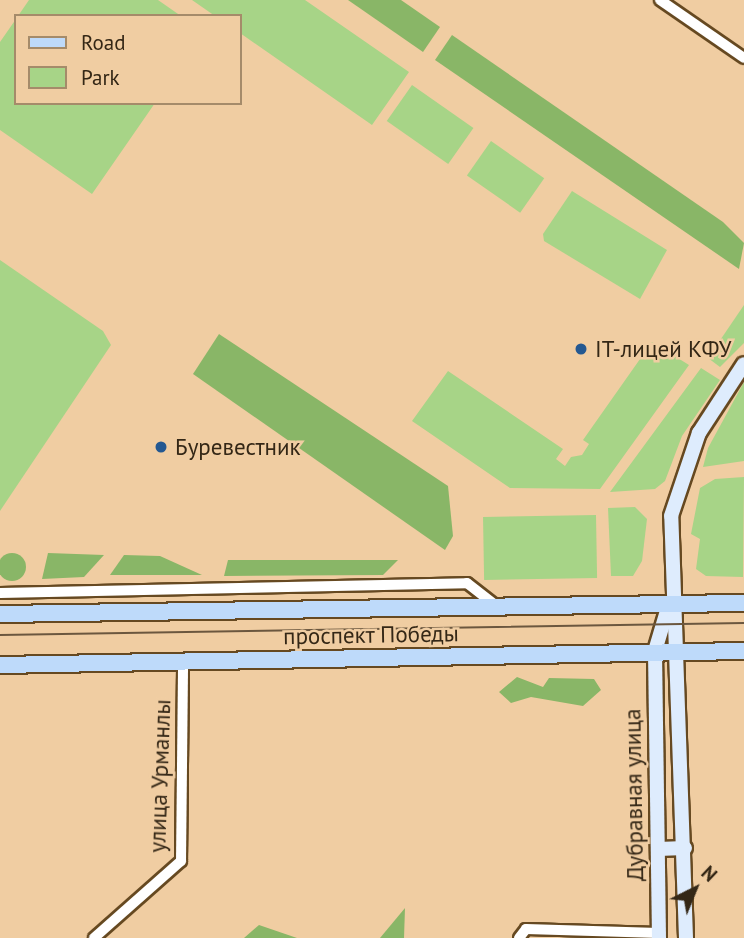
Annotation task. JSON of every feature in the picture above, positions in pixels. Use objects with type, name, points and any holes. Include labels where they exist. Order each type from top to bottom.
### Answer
[{"type":"main road","name":"проспект Победы","points":[[0,614],[744,603]]},
{"type":"main road","name":"проспект Победы","points":[[0,665],[744,651]]},
{"type":"street","points":[[660,0],[744,58]]},
{"type":"street","points":[[686,938],[680,651],[670,603],[669,538],[681,473],[744,364]]},
{"type":"street","points":[[0,593],[467,583],[496,606]]},
{"type":"street","name":"Дубравная улица","points":[[659,935],[655,651],[670,603]]},
{"type":"street","name":"улица Урманлы","points":[[94,938],[181,861],[183,662]]},
{"type":"street","points":[[658,849],[685,848]]},
{"type":"street","points":[[519,938],[526,929],[659,935]]},
{"type":"green space","points":[[29,0],[158,0],[178,14],[19,14]]},
{"type":"green space","points":[[192,0],[305,0],[409,72],[372,125],[242,34],[242,14],[212,14]]},
{"type":"green space","points":[[348,0],[401,0],[440,27],[423,52]]},
{"type":"green space","points":[[14,22],[14,105],[154,105],[92,194],[0,130],[0,42]]},
{"type":"green space","points":[[452,35],[723,222],[744,243],[739,269],[435,60]]},
{"type":"green space","points":[[412,85],[473,128],[448,164],[387,121]]},
{"type":"green space","points":[[491,141],[544,178],[520,213],[467,175]]},
{"type":"green space","points":[[572,191],[667,250],[640,299],[544,241],[543,234]]},
{"type":"green space","points":[[0,260],[103,331],[111,345],[0,511]]},
{"type":"green space","points":[[744,305],[744,343],[720,367],[708,358]]},
{"type":"green space","points":[[219,334],[448,486],[453,536],[445,550],[193,374]]},
{"type":"green space","points":[[652,342],[689,365],[600,489],[510,488],[412,421],[448,371],[563,449],[556,459],[565,466],[571,457],[582,455],[589,444],[583,440]]},
{"type":"green space","points":[[701,368],[720,380],[682,436],[665,481],[655,489],[610,492]]},
{"type":"green space","points":[[744,382],[744,461],[703,467],[708,448]]},
{"type":"green space","points":[[744,477],[743,577],[706,576],[696,569],[700,539],[691,534],[700,488],[715,479]]},
{"type":"green space","points":[[635,507],[647,519],[642,561],[633,576],[611,576],[608,508]]},
{"type":"green space","points":[[596,515],[597,578],[484,580],[483,517]]},
{"type":"green space","points":[[48,553],[104,555],[84,577],[42,579]]},
{"type":"green space","points":[[7,554],[17,554],[25,562],[25,572],[17,580],[7,580],[-1,572],[-1,562]]},
{"type":"green space","points":[[124,555],[160,556],[202,575],[110,575]]},
{"type":"green space","points":[[228,560],[398,560],[383,575],[224,576]]},
{"type":"green space","points":[[517,677],[543,687],[549,678],[594,679],[601,690],[583,706],[531,697],[511,703],[499,692]]},
{"type":"green space","points":[[405,908],[404,938],[380,938]]},
{"type":"green space","points":[[259,925],[297,938],[244,938]]},
{"type":"tram line","points":[[0,635],[744,623]]},
{"type":"place","name":"IT-лицей КФУ","points":[[581,349]]},
{"type":"place","name":"Буревестник","points":[[161,447]]}]
